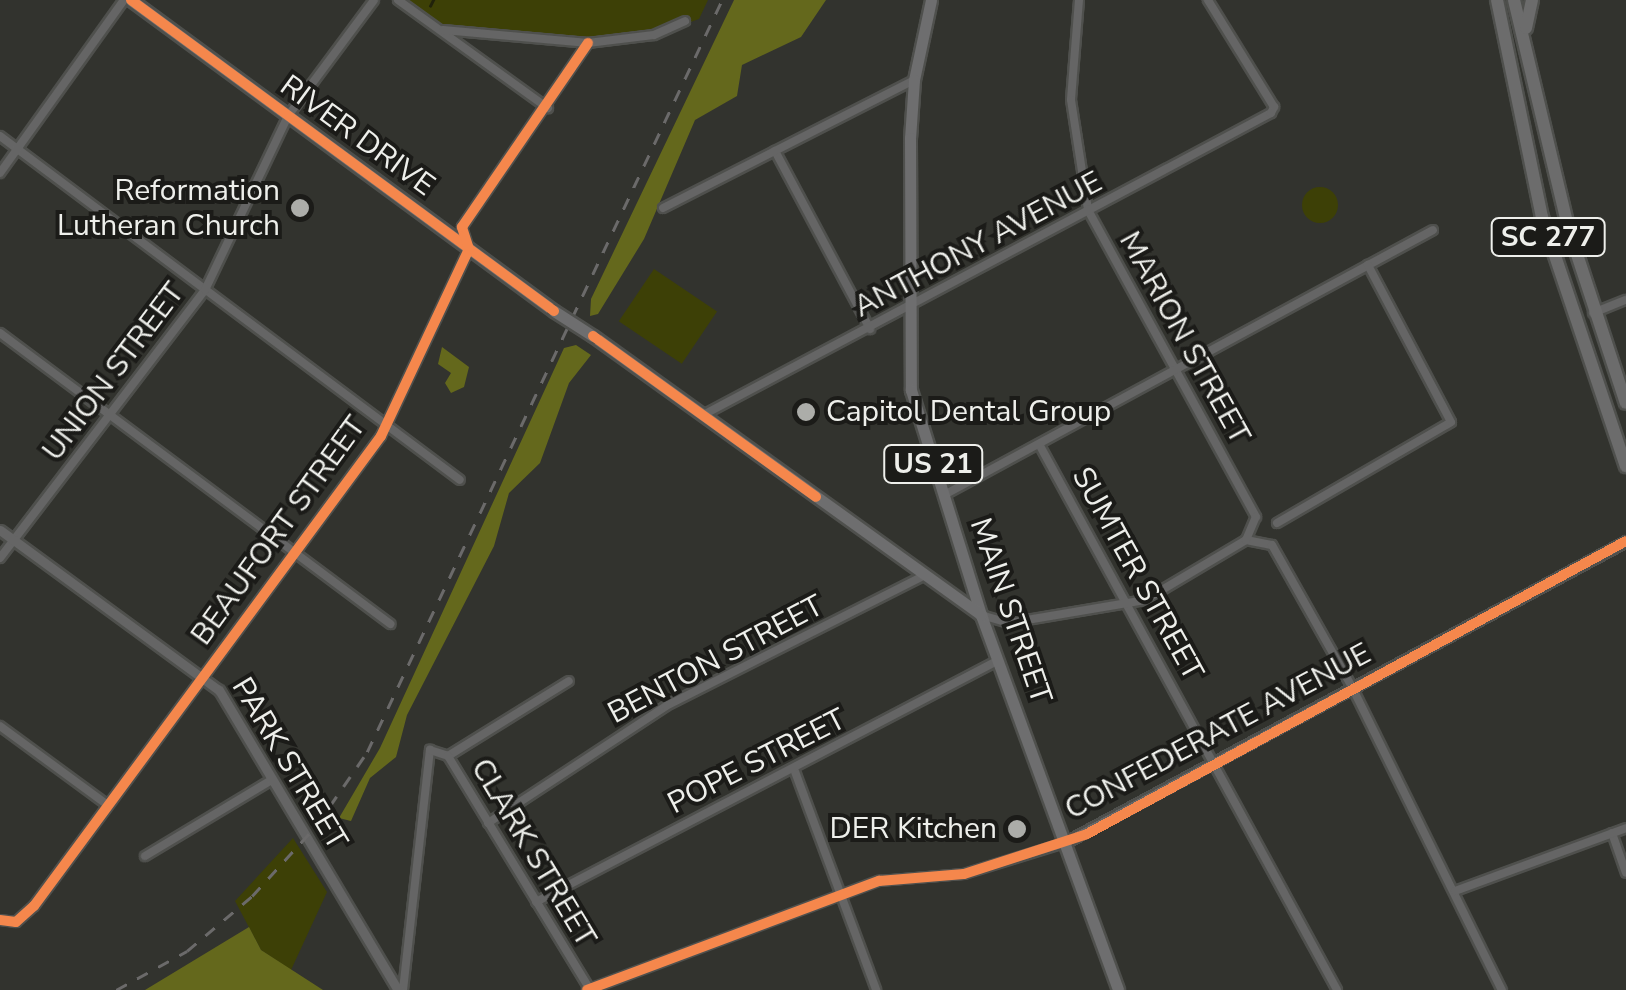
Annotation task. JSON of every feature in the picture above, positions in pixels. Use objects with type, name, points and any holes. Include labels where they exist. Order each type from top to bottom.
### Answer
[{"type":"highway","name":"SC 277","points":[[1497,0],[1542,217],[1626,466]]},
{"type":"highway","name":"SC 277","points":[[1514,0],[1592,313],[1626,403]]},
{"type":"highway","points":[[1526,50],[1532,0]]},
{"type":"main road","name":"RIVER DRIVE","points":[[128,0],[554,310],[705,414],[920,577],[981,615]]},
{"type":"main road","name":"MAIN STREET","points":[[931,0],[914,80],[906,308],[911,390],[981,615],[1118,990]]},
{"type":"street","points":[[0,173],[128,0]]},
{"type":"street","name":"UNION STREET","points":[[0,558],[205,290],[288,116],[374,0]]},
{"type":"street","points":[[398,0],[548,108]]},
{"type":"street","name":"MARION STREET","points":[[1079,0],[1071,100],[1088,210],[1256,516]]},
{"type":"street","name":"ANTHONY AVENUE","points":[[705,414],[1272,113],[1274,107],[1208,0]]},
{"type":"street","points":[[443,30],[588,43],[654,35],[684,21]]},
{"type":"street","name":"BEAUFORT STREET","points":[[0,920],[16,922],[34,906],[387,426],[469,249],[462,227],[548,108],[588,43]]},
{"type":"street","points":[[663,208],[914,80]]},
{"type":"street","points":[[0,136],[460,480]]},
{"type":"street","points":[[775,151],[870,329]]},
{"type":"street","points":[[944,494],[1433,230]]},
{"type":"street","points":[[981,615],[1009,624],[1130,604],[1246,540],[1256,516],[1277,522],[1451,422],[1368,265]]},
{"type":"street","points":[[1592,313],[1626,300]]},
{"type":"street","points":[[0,332],[294,556],[391,624]]},
{"type":"street","name":"SUMTER STREET","points":[[1039,444],[1130,604],[1336,990]]},
{"type":"street","points":[[1277,522],[1272,545],[1352,689],[1502,990]]},
{"type":"street","name":"PARK STREET","points":[[0,530],[204,676],[401,990]]},
{"type":"street","points":[[1246,540],[1272,545]]},
{"type":"street","name":"CONFEDERATE AVENUE","points":[[589,990],[838,893],[889,878],[964,874],[1064,843],[1216,765],[1626,541]]},
{"type":"street","name":"BENTON STREET","points":[[488,823],[666,706],[920,577]]},
{"type":"street","name":"POPE STREET","points":[[536,902],[999,660]]},
{"type":"street","points":[[448,756],[570,681]]},
{"type":"street","points":[[0,726],[106,804]]},
{"type":"street","name":"CLARK STREET","points":[[401,990],[430,750],[448,756],[589,990]]},
{"type":"street","points":[[794,769],[876,990]]},
{"type":"street","points":[[145,856],[270,780]]},
{"type":"street","points":[[1456,891],[1626,828]]},
{"type":"street","points":[[1612,833],[1626,873]]},
{"type":"shaded area","points":[[398,0],[708,0],[699,19],[654,35],[588,43],[443,30]]},
{"type":"shaded area","points":[[734,0],[826,0],[801,37],[742,65],[737,96],[695,120],[644,239],[598,314],[590,316],[591,299]]},
{"type":"shaded area","points":[[1320,187],[1332,193],[1338,205],[1332,217],[1320,223],[1308,217],[1302,205],[1308,193]]},
{"type":"shaded area","points":[[654,269],[717,311],[682,364],[619,321]]},
{"type":"shaded area","points":[[576,345],[591,355],[569,383],[540,463],[509,493],[494,546],[407,715],[396,757],[370,778],[351,821],[339,818],[380,748],[564,348]]},
{"type":"shaded area","points":[[442,347],[469,367],[464,387],[451,393],[445,383],[451,373],[438,364]]},
{"type":"shaded area","points":[[293,838],[327,892],[291,970],[261,950],[235,901]]},
{"type":"shaded area","points":[[249,927],[261,950],[323,990],[145,990]]},
{"type":"waterway","points":[[430,6],[433,0]]},
{"type":"railway","points":[[116,990],[187,951],[252,896],[316,826],[367,752],[722,0]]},
{"type":"cycle path","points":[[131,0],[554,311]]},
{"type":"cycle path","points":[[0,920],[16,922],[34,906],[381,436],[469,249],[462,227],[588,43]]},
{"type":"cycle path","points":[[593,336],[816,497]]},
{"type":"cycle path","points":[[587,990],[879,881],[964,874],[1087,834],[1626,541]]},
{"type":"place","name":"Reformation Lutheran Church","points":[[300,208]]},
{"type":"place","name":"Capitol Dental Group","points":[[806,412]]},
{"type":"place","name":"DER Kitchen","points":[[1017,829]]}]
